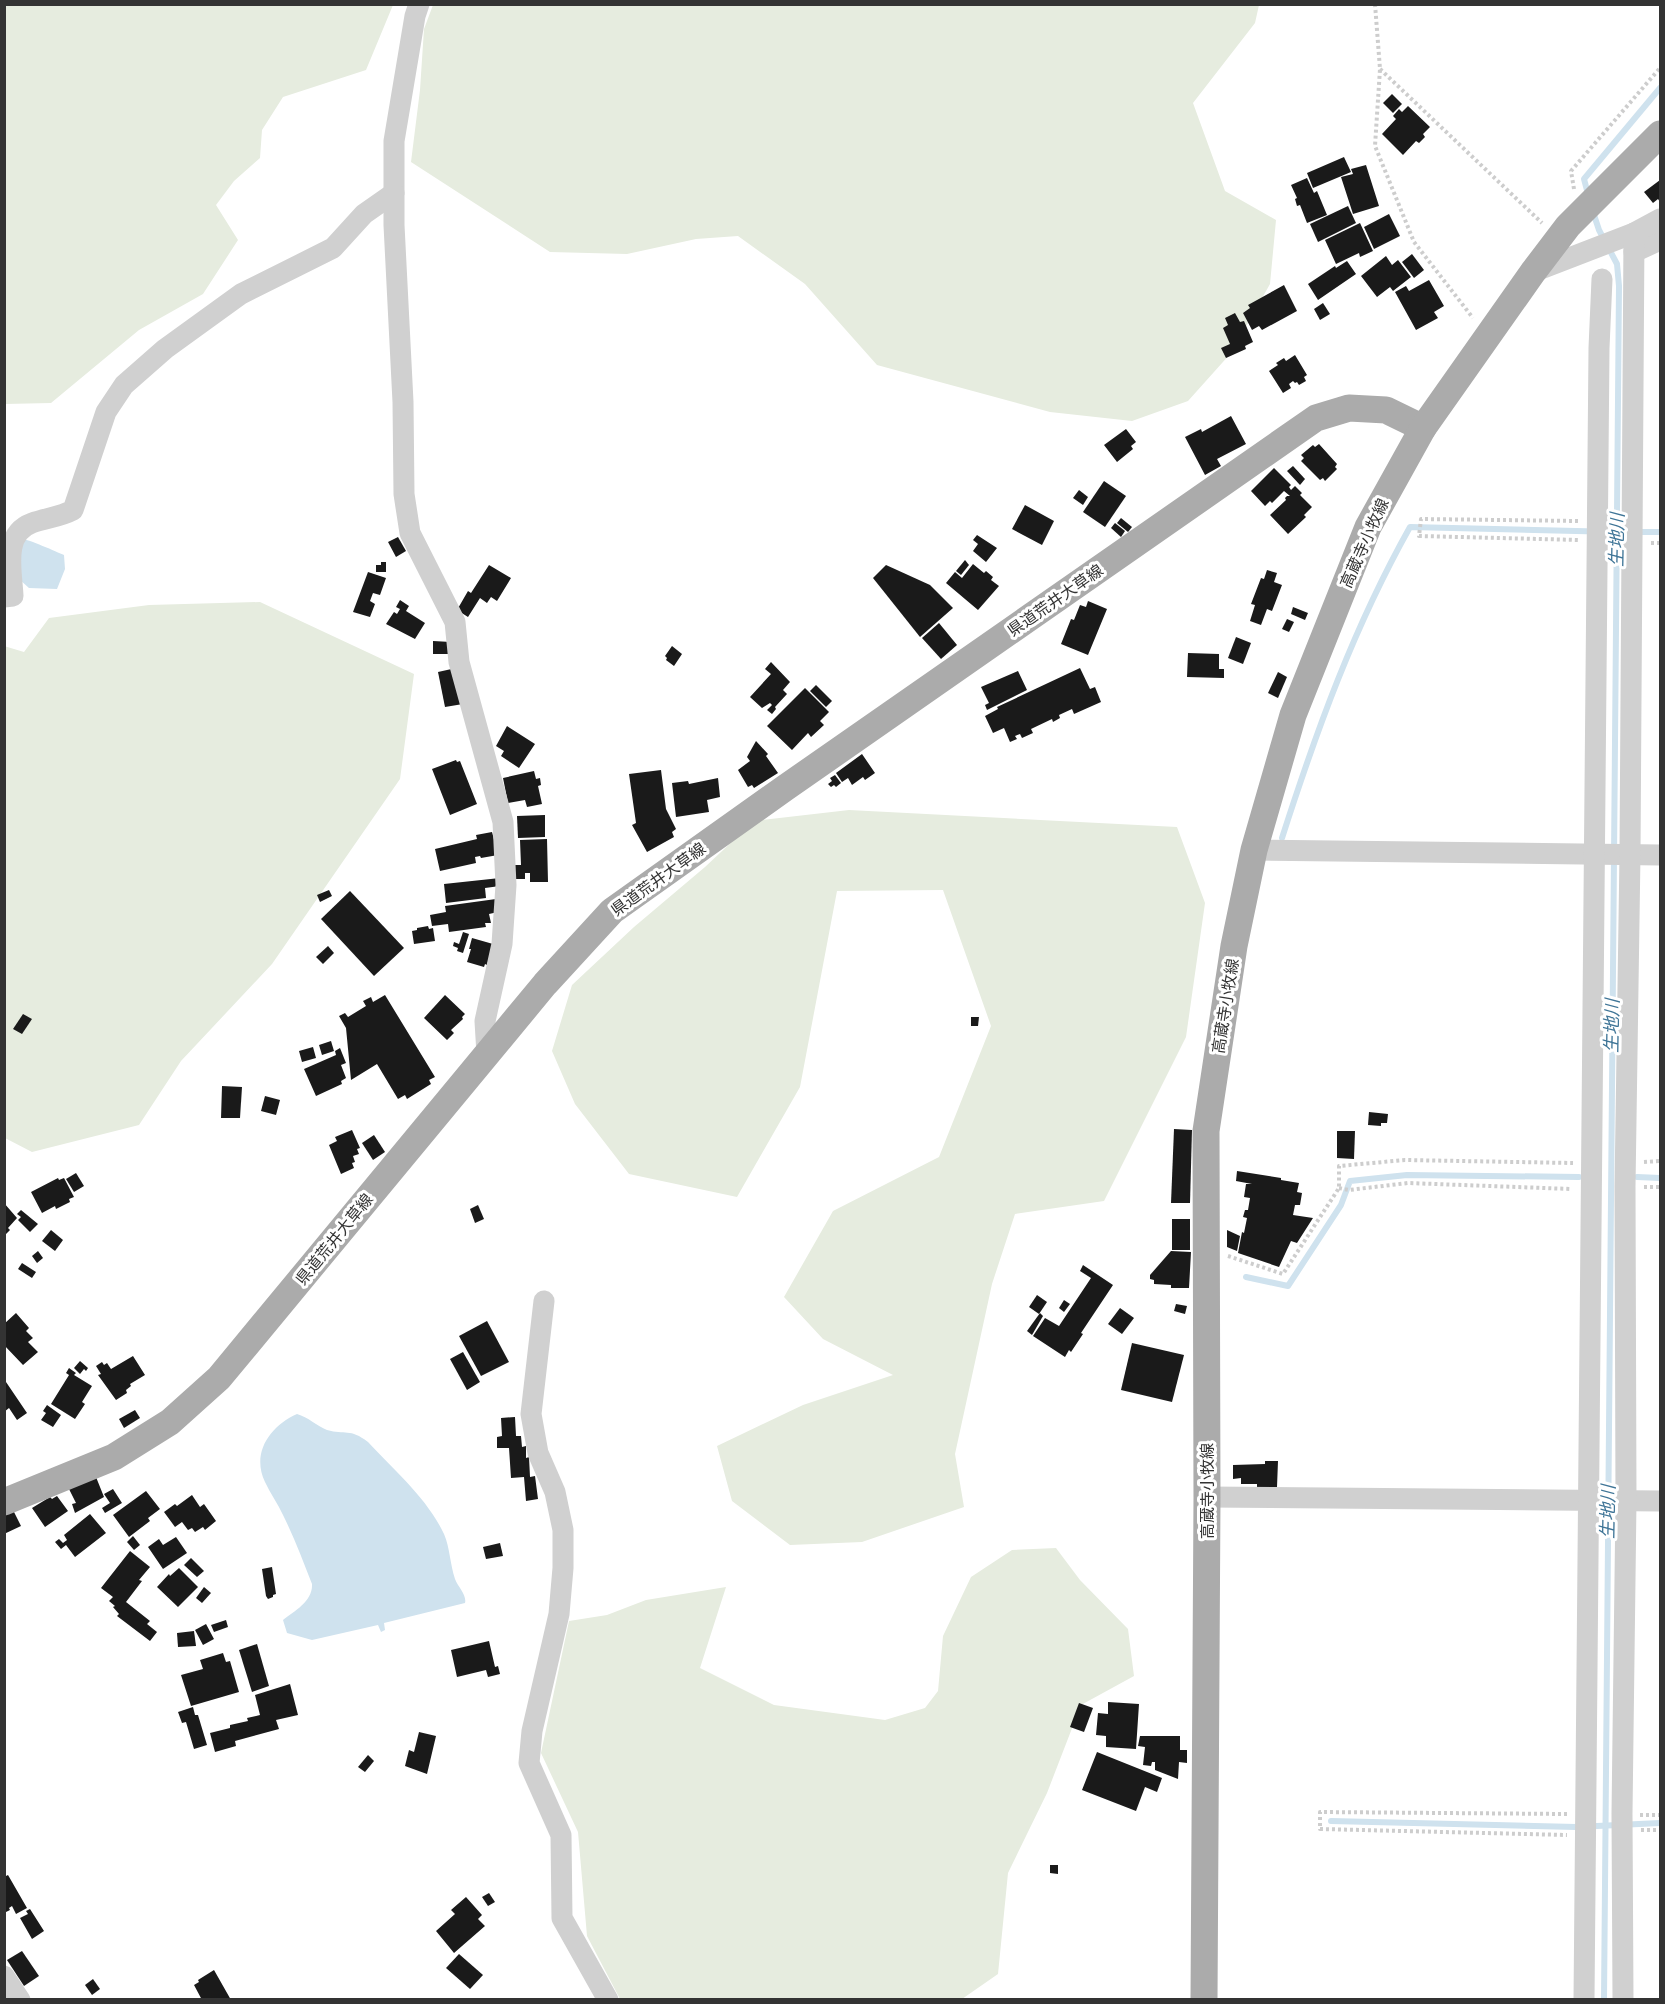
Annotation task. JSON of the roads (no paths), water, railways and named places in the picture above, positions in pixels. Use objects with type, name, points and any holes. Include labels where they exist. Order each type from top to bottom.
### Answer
[{"type":"main road","name":"高蔵寺小牧線","points":[[1204,2000],[1207,1497],[1206,1131],[1234,946],[1254,850],[1293,715],[1368,527],[1423,428],[1568,226],[1660,134]]},
{"type":"main road","name":"県道荒井大草線","points":[[4,1502],[114,1457],[170,1422],[219,1378],[545,984],[612,911],[1316,418],[1349,408],[1386,410],[1423,428]]},
{"type":"street","points":[[419,4],[394,141],[404,494],[410,533],[455,622],[459,662],[503,822],[506,885],[502,944],[485,1021],[487,1054]]},
{"type":"street","points":[[4,597],[13,596],[11,546],[15,536],[30,524],[63,516],[73,510],[106,412],[124,385],[165,349],[241,294],[333,248],[364,214],[394,193]]},
{"type":"street","points":[[1623,2000],[1625,1187],[1630,854],[1634,243],[1660,219]]},
{"type":"street","points":[[1533,272],[1634,243],[1660,240]]},
{"type":"street","points":[[1584,2000],[1597,530],[1602,279]]},
{"type":"street","points":[[1599,348],[1633,349]]},
{"type":"street","points":[[1254,850],[1660,855]]},
{"type":"street","points":[[544,1301],[531,1414],[538,1453],[555,1492],[562,1530],[563,1568],[559,1614],[532,1731],[529,1763],[561,1835],[562,1918],[608,2000]]},
{"type":"street","points":[[1207,1497],[1660,1501]]},
{"type":"street","points":[[4,1976],[20,2000]]},
{"type":"water","points":[[22,539],[64,555],[65,569],[57,589],[29,588],[19,579]]},
{"type":"water","points":[[297,1414],[327,1430],[352,1433],[362,1438],[410,1485],[429,1509],[444,1534],[455,1579],[464,1594],[465,1603],[384,1623],[385,1630],[381,1632],[378,1625],[312,1640],[287,1633],[283,1620],[310,1596],[312,1584],[287,1523],[265,1482],[260,1461],[271,1433],[287,1419]]},
{"type":"waterway","name":"生地川","points":[[1588,194],[1584,179],[1660,88]]},
{"type":"waterway","name":"生地川","points":[[1593,212],[1599,230],[1617,264],[1619,286],[1604,2000]]},
{"type":"waterway","points":[[1282,838],[1338,679],[1371,602],[1410,527],[1618,532]]},
{"type":"waterway","points":[[1634,532],[1660,532]]},
{"type":"waterway","points":[[1246,1277],[1288,1286],[1341,1205],[1350,1181],[1407,1175],[1579,1177]]},
{"type":"waterway","points":[[1637,1177],[1660,1178]]},
{"type":"waterway","points":[[1331,1821],[1576,1827],[1660,1823]]}]
